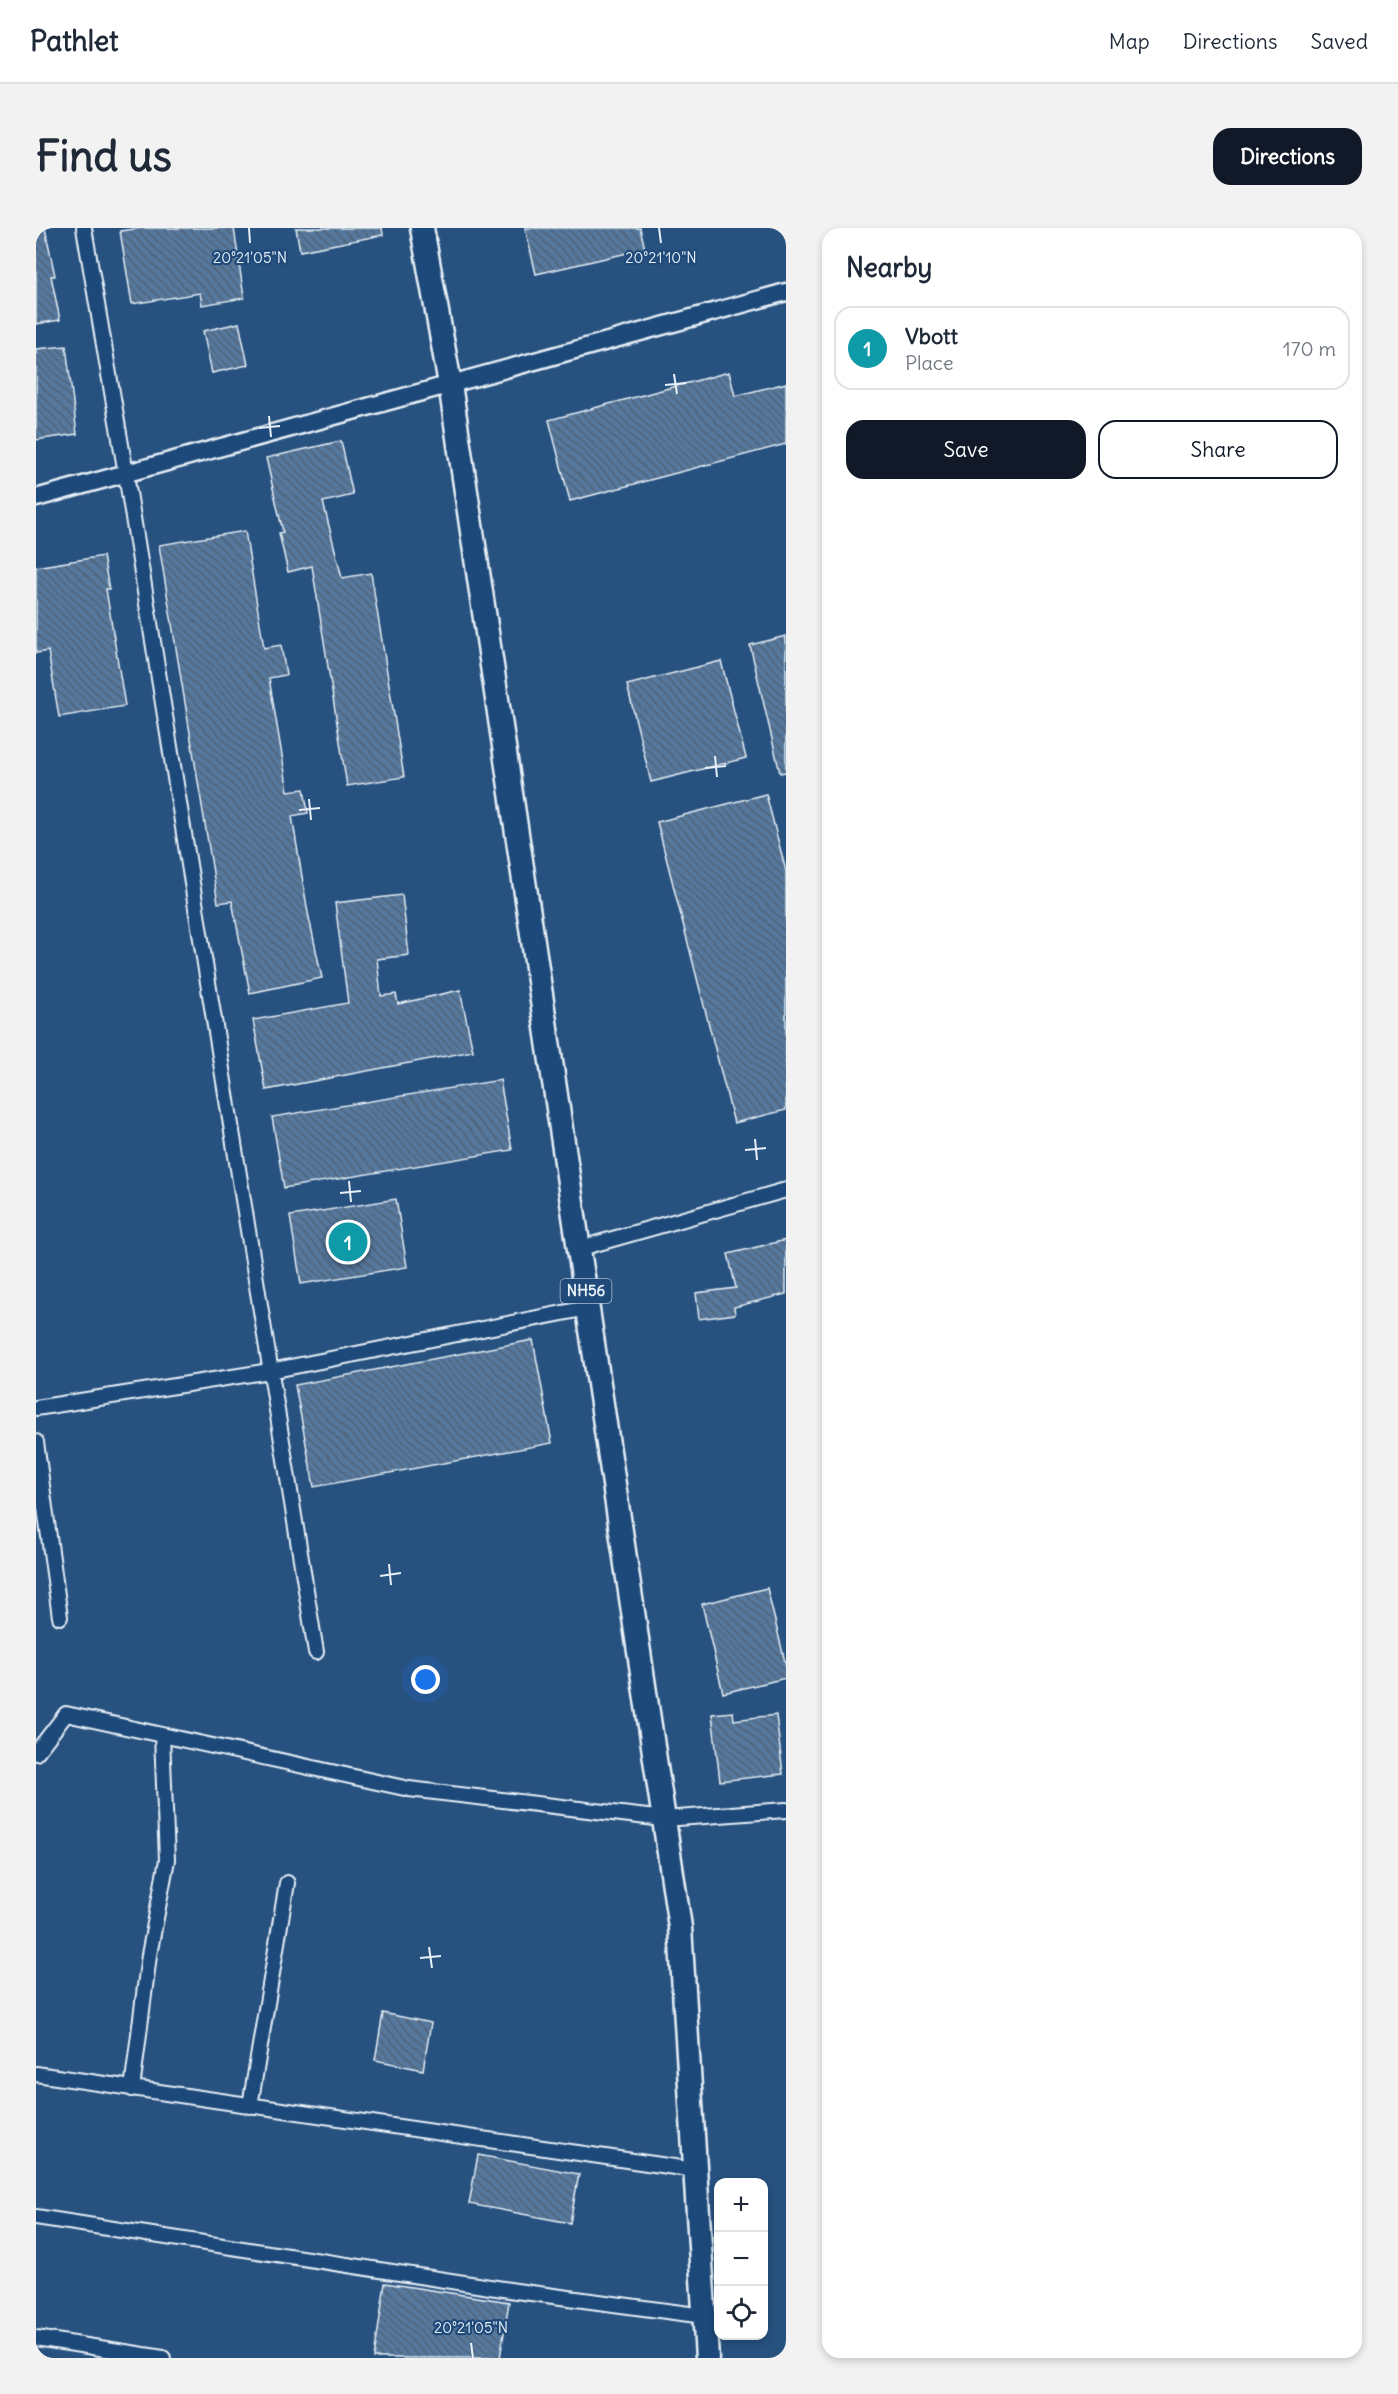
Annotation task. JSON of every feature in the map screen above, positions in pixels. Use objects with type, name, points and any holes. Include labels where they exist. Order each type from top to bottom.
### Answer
[{"type":"highway","name":"NH56","points":[[422,228],[450,384],[680,1927],[706,2358]]},
{"type":"street","points":[[84,228],[126,474],[316,1652]]},
{"type":"street","points":[[36,498],[786,292]]},
{"type":"street","points":[[580,1248],[786,1190]]},
{"type":"street","points":[[36,1408],[270,1371],[588,1308]]},
{"type":"street","points":[[36,1442],[60,1617]]},
{"type":"street","points":[[36,1753],[66,1714],[409,1789],[664,1819],[786,1810]]},
{"type":"street","points":[[132,2089],[149,1955],[167,1860],[162,1735]]},
{"type":"street","points":[[250,2106],[287,1883]]},
{"type":"street","points":[[36,2074],[695,2170]]},
{"type":"street","points":[[36,2217],[516,2291],[704,2316]]},
{"type":"street","points":[[36,2338],[163,2358]]},
{"type":"building","points":[[36,228],[45,228],[55,276],[51,276],[60,320],[36,324]]},
{"type":"building","points":[[142,228],[234,228],[244,298],[202,305],[200,293],[132,304],[120,231]]},
{"type":"building","points":[[296,228],[382,228],[383,235],[300,251]]},
{"type":"building","points":[[525,228],[640,228],[645,249],[536,274]]},
{"type":"building","points":[[239,323],[248,365],[212,373],[203,331]]},
{"type":"building","points":[[66,346],[77,434],[36,440],[36,349]]},
{"type":"building","points":[[729,372],[735,396],[786,383],[786,444],[570,501],[549,420]]},
{"type":"building","points":[[341,441],[353,495],[323,502],[342,578],[371,573],[404,777],[347,786],[312,566],[288,572],[279,533],[283,532],[266,458]]},
{"type":"building","points":[[245,531],[264,648],[281,645],[286,675],[269,678],[288,791],[304,789],[308,813],[292,816],[308,913],[322,978],[250,993],[232,901],[218,903],[159,545]]},
{"type":"building","points":[[103,556],[109,589],[106,589],[125,706],[59,717],[48,651],[36,653],[36,567]]},
{"type":"building","points":[[786,636],[786,772],[780,773],[750,645]]},
{"type":"building","points":[[721,661],[746,758],[651,782],[627,685]]},
{"type":"building","points":[[766,794],[786,871],[786,1110],[734,1123],[657,822]]},
{"type":"building","points":[[402,895],[409,955],[377,959],[381,996],[396,994],[398,1004],[460,990],[473,1051],[266,1090],[253,1020],[348,1003],[335,903]]},
{"type":"building","points":[[500,1080],[512,1150],[284,1188],[272,1117]]},
{"type":"building","points":[[396,1199],[407,1267],[301,1284],[290,1216]]},
{"type":"building","points":[[786,1240],[786,1294],[734,1307],[735,1314],[699,1319],[696,1293],[736,1288],[728,1254]]},
{"type":"building","points":[[533,1340],[552,1443],[314,1487],[295,1385]]},
{"type":"building","points":[[767,1588],[786,1666],[786,1678],[723,1693],[702,1604]]},
{"type":"building","points":[[733,1712],[734,1720],[776,1715],[783,1774],[720,1781],[712,1714]]},
{"type":"building","points":[[383,2013],[431,2023],[423,2070],[375,2060]]},
{"type":"building","points":[[478,2155],[579,2174],[570,2223],[469,2204]]},
{"type":"building","points":[[385,2283],[509,2302],[500,2358],[374,2358]]},
{"type":"place","name":"Vbott","points":[[348,1242]]}]
